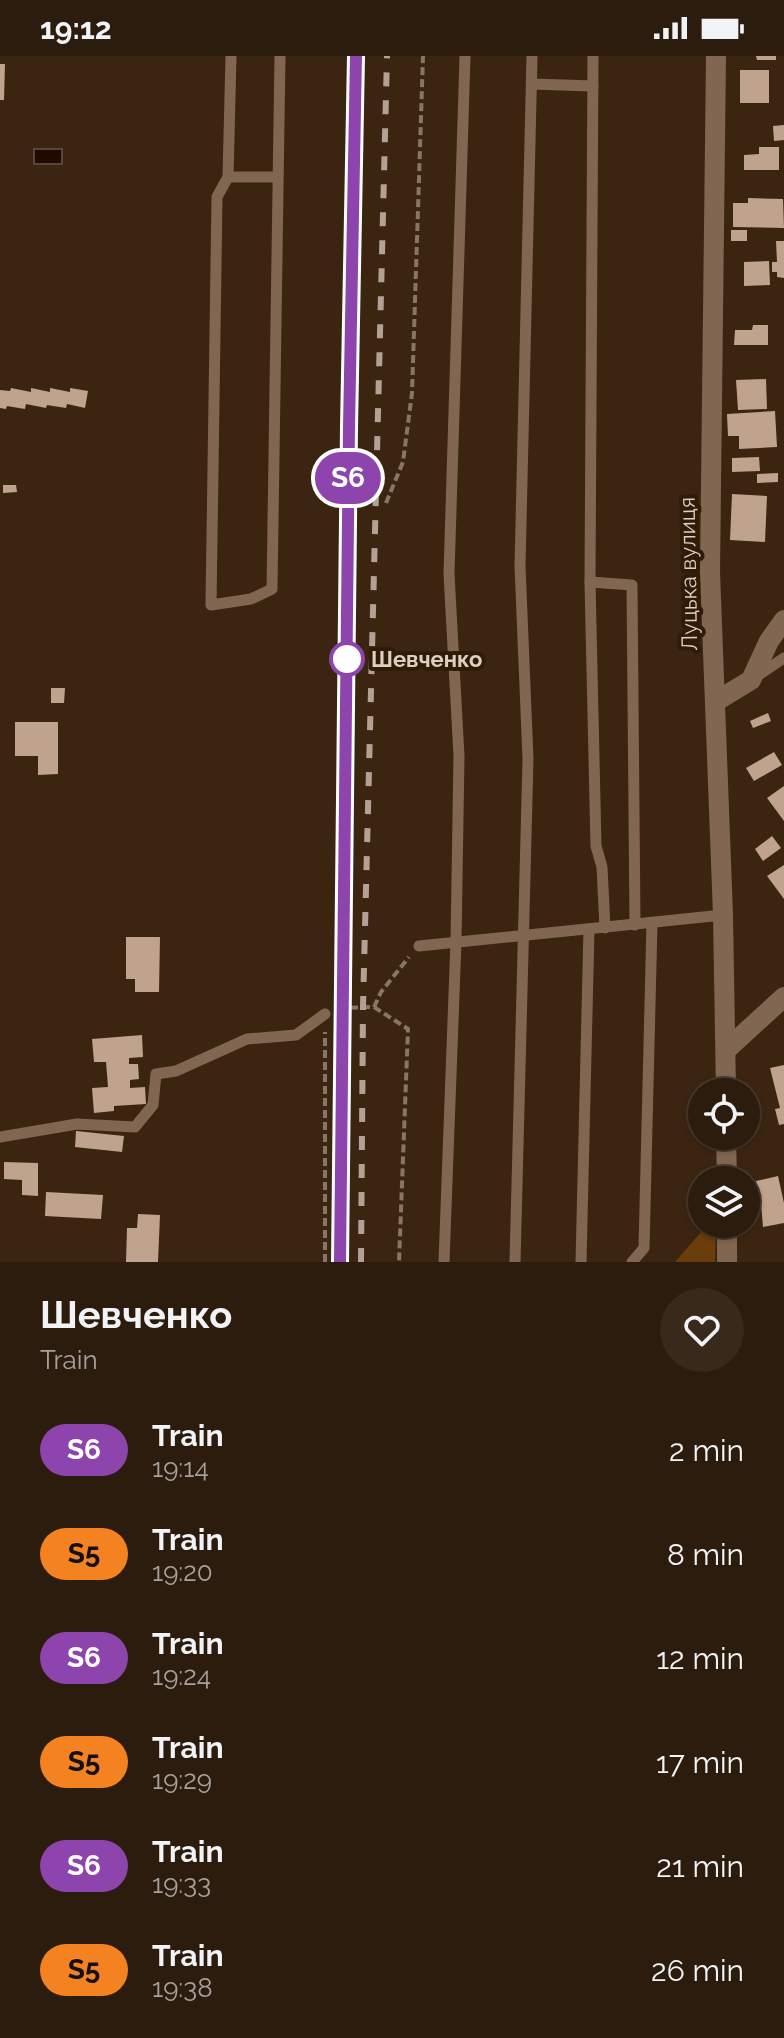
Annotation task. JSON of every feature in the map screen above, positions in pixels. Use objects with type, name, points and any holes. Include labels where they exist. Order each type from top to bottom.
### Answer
[{"type":"street","name":"Луцька вулиця","points":[[716,56],[710,572],[726,1078]]},
{"type":"street","points":[[715,702],[751,680],[769,641],[784,620]]},
{"type":"street","points":[[726,1050],[784,997]]},
{"type":"street","points":[[727,1238],[727,1262]]},
{"type":"lane","points":[[231,56],[228,177],[217,197],[211,605],[251,599],[272,589],[280,56]]},
{"type":"lane","points":[[444,1262],[456,941],[459,756],[449,574],[465,56]]},
{"type":"lane","points":[[515,1262],[528,759],[520,566],[532,56]]},
{"type":"lane","points":[[593,56],[590,582],[596,846],[602,867],[605,928]]},
{"type":"lane","points":[[532,84],[593,86]]},
{"type":"lane","points":[[228,177],[277,177]]},
{"type":"lane","points":[[590,582],[632,585],[635,925]]},
{"type":"lane","points":[[751,680],[784,658]]},
{"type":"lane","points":[[419,946],[723,915]]},
{"type":"lane","points":[[632,1262],[644,1248],[652,923]]},
{"type":"lane","points":[[581,1262],[589,929]]},
{"type":"lane","points":[[0,1137],[77,1124],[135,1127],[153,1105],[156,1074],[176,1071],[247,1039],[296,1035],[330,1012]]},
{"type":"path","points":[[386,503],[403,462],[412,393],[423,56]]},
{"type":"path","points":[[374,1007],[381,992],[419,946]]},
{"type":"path","points":[[325,1262],[330,1012],[374,1007],[408,1029],[399,1262]]},
{"type":"shaded area","points":[[34,149],[62,149],[62,164],[34,164]]},
{"type":"shaded area","points":[[696,1238],[716,1238],[715,1262],[675,1262]]},
{"type":"building","points":[[756,56],[776,56],[776,60],[757,60]]},
{"type":"building","points":[[0,64],[5,64],[4,100],[0,100]]},
{"type":"building","points":[[740,70],[769,70],[769,103],[740,103]]},
{"type":"building","points":[[784,125],[784,140],[774,141],[773,126]]},
{"type":"building","points":[[759,147],[779,147],[779,170],[744,170],[744,155],[759,154]]},
{"type":"building","points":[[748,198],[783,199],[784,228],[733,227],[733,203],[748,203]]},
{"type":"building","points":[[731,230],[747,230],[747,241],[731,241]]},
{"type":"building","points":[[776,241],[784,241],[784,278],[772,272],[772,262],[777,262]]},
{"type":"building","points":[[769,261],[770,285],[744,286],[744,262]]},
{"type":"building","points":[[753,325],[768,325],[768,345],[734,345],[735,330],[752,330]]},
{"type":"building","points":[[766,379],[767,409],[738,410],[736,380]]},
{"type":"building","points":[[11,388],[31,392],[31,388],[50,392],[50,388],[70,392],[70,388],[88,391],[85,408],[67,404],[66,408],[47,405],[46,408],[26,404],[25,409],[0,408],[0,390],[10,391]]},
{"type":"building","points":[[775,411],[777,447],[739,449],[739,436],[728,436],[727,414]]},
{"type":"building","points":[[759,457],[760,471],[732,472],[732,458]]},
{"type":"building","points":[[778,473],[778,482],[757,483],[757,474]]},
{"type":"building","points":[[3,485],[16,485],[17,492],[3,493]]},
{"type":"building","points":[[732,494],[767,496],[765,542],[730,540]]},
{"type":"building","points":[[51,688],[65,688],[64,703],[51,703]]},
{"type":"building","points":[[768,713],[771,721],[753,728],[750,721]]},
{"type":"building","points":[[15,722],[58,722],[58,774],[38,775],[38,756],[15,756]]},
{"type":"building","points":[[774,752],[782,765],[754,781],[746,768]]},
{"type":"building","points":[[784,786],[784,821],[767,798]]},
{"type":"building","points":[[772,836],[781,848],[763,861],[755,849]]},
{"type":"building","points":[[784,865],[784,899],[767,876]]},
{"type":"building","points":[[126,937],[160,937],[159,992],[135,992],[135,979],[126,979]]},
{"type":"building","points":[[142,1035],[143,1057],[129,1058],[129,1064],[138,1064],[139,1079],[130,1080],[130,1088],[145,1087],[146,1104],[114,1106],[114,1111],[94,1113],[92,1088],[108,1087],[106,1062],[94,1062],[92,1039]]},
{"type":"building","points":[[784,1065],[784,1124],[779,1125],[775,1109],[780,1108],[770,1068]]},
{"type":"building","points":[[76,1131],[124,1136],[122,1152],[75,1147]]},
{"type":"building","points":[[4,1162],[38,1163],[38,1196],[22,1195],[22,1180],[4,1179]]},
{"type":"building","points":[[778,1176],[784,1203],[784,1223],[763,1227],[760,1180]]},
{"type":"building","points":[[46,1192],[103,1195],[101,1219],[45,1216]]},
{"type":"building","points":[[138,1214],[160,1215],[158,1262],[126,1262],[127,1228],[137,1228]]},
{"type":"railway","points":[[340,1262],[356,56]]},
{"type":"railway","points":[[361,1262],[363,1007],[387,56]]},
{"type":"train","name":"S6","points":[[340,1262],[356,56]]},
{"type":"place","name":"Шевченко","points":[[347,659]]}]
